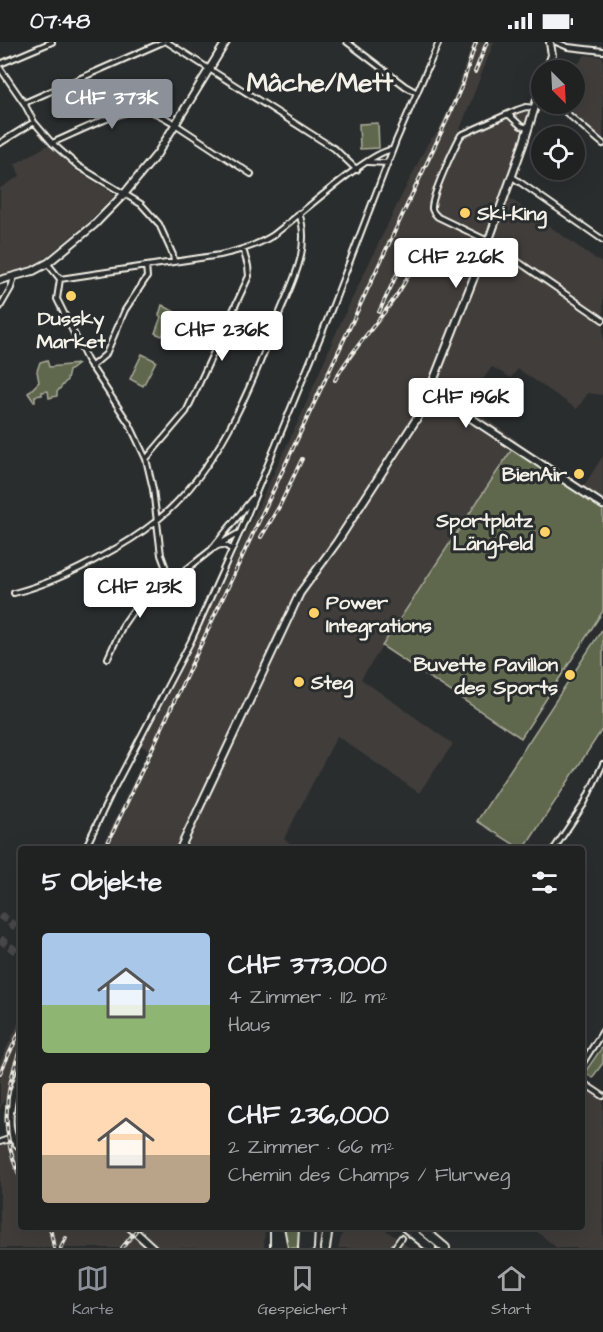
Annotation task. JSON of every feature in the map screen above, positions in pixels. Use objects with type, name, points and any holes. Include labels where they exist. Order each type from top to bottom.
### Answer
[{"type":"highway","points":[[275,1248],[277,1230]]},
{"type":"highway","points":[[278,1230],[283,1248]]},
{"type":"highway","points":[[303,1248],[304,1230]]},
{"type":"highway","points":[[309,1248],[310,1230]]},
{"type":"highway","points":[[325,1248],[328,1230]]},
{"type":"highway","points":[[409,1230],[431,1248]]},
{"type":"highway","points":[[424,1230],[445,1248]]},
{"type":"main road","points":[[0,280],[33,272],[48,263],[94,225],[125,193],[155,157],[226,42]]},
{"type":"main road","points":[[550,60],[551,42]]},
{"type":"main road","points":[[181,846],[300,593],[337,542],[411,429],[430,391],[488,241],[533,114]]},
{"type":"main road","points":[[430,391],[603,505]]},
{"type":"main road","points":[[18,1080],[11,1112],[12,1138],[18,1144]]},
{"type":"main road","points":[[133,1230],[153,1248]]},
{"type":"street","points":[[52,42],[0,66],[34,122],[52,143],[78,166],[141,204],[159,224],[174,262]]},
{"type":"street","points":[[24,103],[165,42],[335,149],[357,170]]},
{"type":"street","points":[[347,42],[417,93]]},
{"type":"street","points":[[86,846],[191,641],[240,532],[328,318],[392,150],[439,42]]},
{"type":"street","points":[[551,42],[568,47],[603,51]]},
{"type":"street","points":[[531,108],[526,107],[508,114],[462,135],[438,186],[432,207],[434,213],[488,241],[603,320]]},
{"type":"street","points":[[52,143],[124,113],[152,112],[175,124],[251,174]]},
{"type":"street","points":[[508,114],[521,126],[528,128]]},
{"type":"street","points":[[568,114],[603,144]]},
{"type":"street","points":[[0,143],[34,122]]},
{"type":"street","points":[[60,279],[243,249],[272,236],[325,192],[380,153],[392,150]]},
{"type":"street","points":[[367,162],[388,163]]},
{"type":"street","points":[[511,177],[603,240]]},
{"type":"street","points":[[14,593],[60,578],[129,541],[157,520],[201,473],[233,420],[255,377],[302,253],[303,225],[299,213]]},
{"type":"street","points":[[146,459],[186,412],[201,382],[249,276],[243,249]]},
{"type":"street","points":[[48,263],[60,279],[57,299],[92,367],[130,425],[146,459],[152,481],[161,555],[168,574],[173,580]]},
{"type":"street","points":[[92,367],[106,354],[125,310],[147,277],[146,266]]},
{"type":"street","points":[[0,307],[11,288],[14,276]]},
{"type":"street","points":[[211,550],[256,494]]},
{"type":"street","points":[[108,658],[123,625],[142,600],[240,532]]},
{"type":"street","points":[[220,545],[226,545],[232,550]]},
{"type":"street","points":[[556,846],[584,804],[603,764]]},
{"type":"street","points":[[585,1059],[603,1031]]},
{"type":"street","points":[[585,1084],[603,1096]]},
{"type":"street","points":[[0,1142],[12,1138]]},
{"type":"street","points":[[394,1248],[401,1238]]},
{"type":"shaded area","points":[[473,42],[494,42],[459,132],[531,106],[508,197],[603,264],[603,395],[588,393],[577,409],[518,369],[511,378],[492,367],[465,404],[518,441],[361,679],[453,744],[419,793],[337,736],[284,839],[294,846],[102,846],[148,750],[140,745],[195,640],[397,205],[428,143],[437,133],[451,104]]},
{"type":"shaded area","points":[[585,55],[603,57],[603,139],[573,114],[585,114],[585,60],[581,60]]},
{"type":"shaded area","points":[[48,145],[77,171],[113,193],[114,196],[88,223],[44,259],[30,267],[0,275],[0,188],[20,176],[15,164]]},
{"type":"shaded area","points":[[603,456],[603,505],[581,490]]},
{"type":"shaded area","points":[[18,1023],[18,1072],[0,1109],[0,1062]]},
{"type":"shaded area","points":[[585,1084],[603,1096],[603,1248],[557,1248],[535,1230],[585,1230]]},
{"type":"shaded area","points":[[18,1086],[18,1230],[265,1230],[264,1248],[0,1248],[0,1142],[11,1138],[10,1123]]},
{"type":"shaded area","points":[[343,1230],[386,1230],[410,1248],[338,1248]]},
{"type":"green space","points":[[378,123],[379,148],[360,149],[359,124]]},
{"type":"green space","points":[[162,305],[175,312],[162,336],[155,333],[161,317],[159,315]]},
{"type":"green space","points":[[142,354],[156,361],[143,386],[130,379]]},
{"type":"green space","points":[[47,360],[49,367],[78,364],[69,371],[67,380],[57,392],[57,396],[49,398],[48,391],[42,392],[42,395],[35,396],[34,402],[28,393],[39,382],[37,371],[40,362]]},
{"type":"green space","points":[[514,446],[603,505],[603,611],[521,738],[382,646]]},
{"type":"green space","points":[[603,628],[603,728],[526,846],[516,846],[477,821]]},
{"type":"green space","points":[[603,1046],[603,1063],[592,1078],[585,1072]]},
{"type":"green space","points":[[282,1230],[300,1230],[299,1248],[285,1248]]},
{"type":"tunnel","points":[[0,915],[18,929]]},
{"type":"tunnel","points":[[0,939],[18,953]]},
{"type":"railway","points":[[106,846],[446,122],[463,83],[476,42]]},
{"type":"railway","points":[[475,72],[487,42]]},
{"type":"railway","points":[[379,312],[406,260]]},
{"type":"railway","points":[[335,380],[353,352],[393,300],[410,272]]},
{"type":"railway","points":[[261,537],[279,507],[302,459]]},
{"type":"railway","points":[[0,1073],[18,1035]]},
{"type":"railway","points":[[18,1056],[11,1080],[7,1113],[7,1130],[18,1172]]},
{"type":"railway","points":[[51,1230],[54,1248]]},
{"type":"railway","points":[[122,1248],[137,1230]]},
{"type":"railway","points":[[61,1248],[66,1238]]},
{"type":"place","name":"Ski-King","points":[[465,213]]},
{"type":"place","name":"Dussky Market","points":[[71,296]]},
{"type":"place","name":"BienAir","points":[[579,474]]},
{"type":"place","name":"Sportplatz Längfeld","points":[[545,532]]},
{"type":"place","name":"Power Integrations","points":[[314,613]]},
{"type":"place","name":"Buvette Pavillon des Sports","points":[[570,675]]},
{"type":"place","name":"Steg","points":[[299,682]]},
{"type":"district","name":"Mâche/Mett","points":[[320,82]]}]
